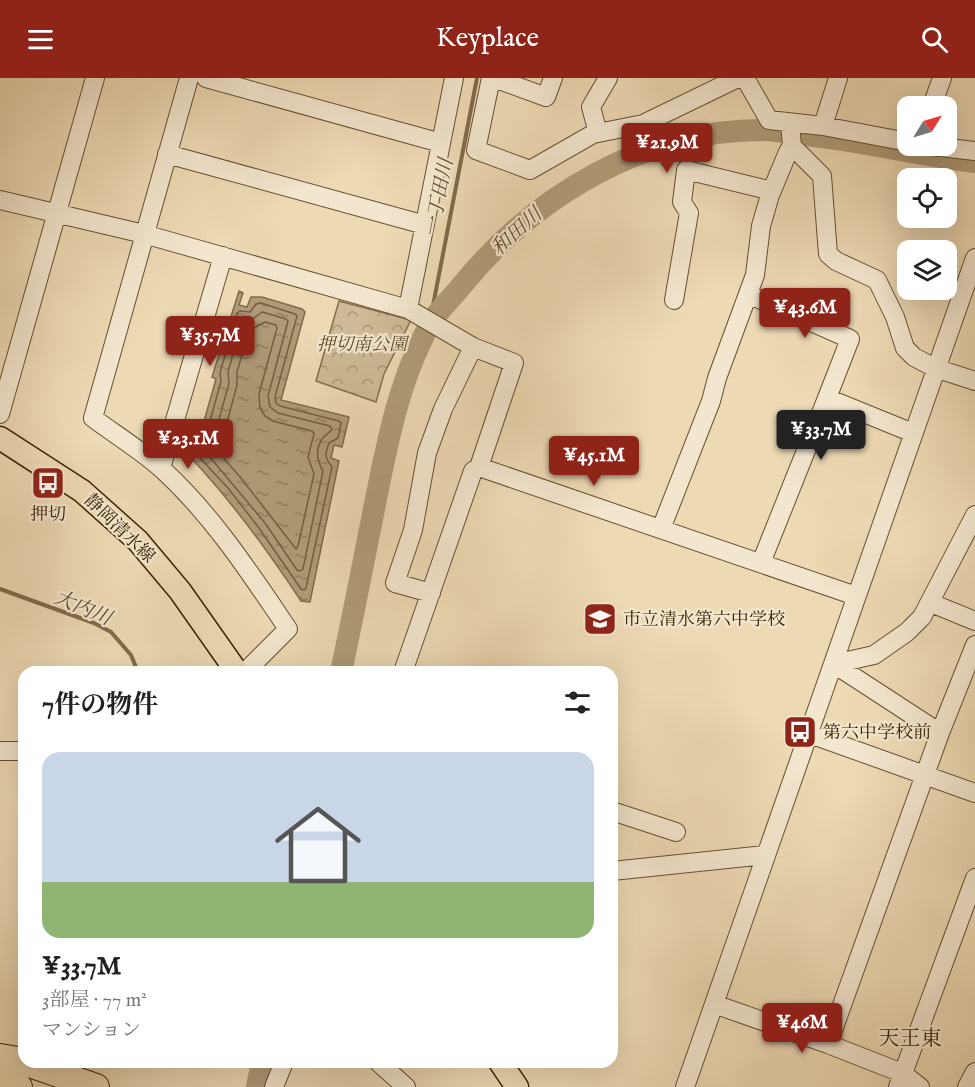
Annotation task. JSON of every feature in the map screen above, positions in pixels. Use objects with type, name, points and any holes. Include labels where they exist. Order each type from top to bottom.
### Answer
[{"type":"highway","points":[[0,1057],[18,1060]]},
{"type":"highway","points":[[0,1065],[64,1087]]},
{"type":"highway","points":[[41,1068],[96,1087]]},
{"type":"highway","points":[[0,1080],[19,1087]]},
{"type":"main road","name":"静岡清水線","points":[[0,438],[82,491],[138,541],[180,591],[233,666]]},
{"type":"main road","points":[[504,1068],[517,1087]]},
{"type":"street","points":[[0,414],[94,78]]},
{"type":"street","points":[[189,78],[93,418],[161,468],[198,505],[238,556],[288,628],[251,666]]},
{"type":"street","points":[[206,78],[441,143]]},
{"type":"street","points":[[408,309],[454,78]]},
{"type":"street","points":[[553,78],[546,97],[492,78],[476,150],[530,170],[593,134],[643,124],[710,84],[738,78]]},
{"type":"street","points":[[598,133],[591,107],[608,78]]},
{"type":"street","points":[[745,78],[769,120],[791,133],[822,176],[828,254],[836,261],[877,280],[896,317],[905,348],[914,357],[935,368],[975,381]]},
{"type":"street","points":[[823,126],[838,78]]},
{"type":"street","points":[[936,96],[942,78]]},
{"type":"street","points":[[791,133],[823,126],[897,140]]},
{"type":"street","points":[[661,529],[711,401],[717,378],[755,275],[761,226],[788,152],[791,133]]},
{"type":"street","points":[[957,149],[975,151]]},
{"type":"street","points":[[167,154],[425,225]]},
{"type":"street","points":[[674,300],[689,213],[682,202],[686,170],[772,191]]},
{"type":"street","points":[[0,200],[144,234],[408,309],[473,347],[514,363],[479,467],[473,471],[405,666]]},
{"type":"street","points":[[161,468],[223,256]]},
{"type":"street","points":[[685,1087],[975,258]]},
{"type":"street","points":[[748,294],[850,339],[761,563]]},
{"type":"street","points":[[431,593],[395,583],[413,530],[427,453],[443,409],[473,347]]},
{"type":"street","points":[[827,398],[913,434]]},
{"type":"street","points":[[479,467],[856,596]]},
{"type":"street","points":[[834,664],[874,655],[907,632],[922,617],[975,515]]},
{"type":"street","points":[[931,603],[975,621]]},
{"type":"street","points":[[828,1044],[940,733],[975,645]]},
{"type":"street","points":[[834,664],[940,733]]},
{"type":"street","points":[[810,734],[975,794]]},
{"type":"street","points":[[0,751],[18,751]]},
{"type":"street","points":[[618,814],[676,832]]},
{"type":"street","points":[[618,870],[765,855]]},
{"type":"street","points":[[900,1080],[975,881]]},
{"type":"street","points":[[714,1004],[828,1044],[900,1080],[920,1087]]},
{"type":"street","points":[[274,1087],[282,1068]]},
{"type":"street","points":[[385,1068],[406,1087]]},
{"type":"street","points":[[968,1087],[975,1072]]},
{"type":"green space","name":"押切南公園","points":[[339,301],[411,320],[384,374],[376,402],[316,381]]},
{"type":"water","points":[[239,291],[243,293],[239,305],[247,307],[251,297],[262,297],[302,309],[305,312],[281,400],[349,417],[342,447],[334,445],[331,458],[339,461],[310,602],[301,601],[250,528],[193,460],[216,379],[212,377]]},
{"type":"waterway","name":"一丁田川","points":[[431,316],[477,78]]},
{"type":"waterway","name":"和田川","points":[[342,666],[389,436],[410,368],[436,315],[492,252],[524,223],[558,197],[596,174],[635,156],[676,142],[719,133],[778,131],[975,162]]},
{"type":"waterway","name":"大内川","points":[[0,589],[94,623],[111,632],[131,655],[136,666]]},
{"type":"waterway","name":"和田川","points":[[257,1087],[261,1068]]},
{"type":"place","name":"押切","points":[[48,483]]},
{"type":"place","name":"市立清水第六中学校","points":[[600,619]]},
{"type":"place","name":"第六中学校前","points":[[800,732]]},
{"type":"district","name":"天王東","points":[[910,1038]]}]
